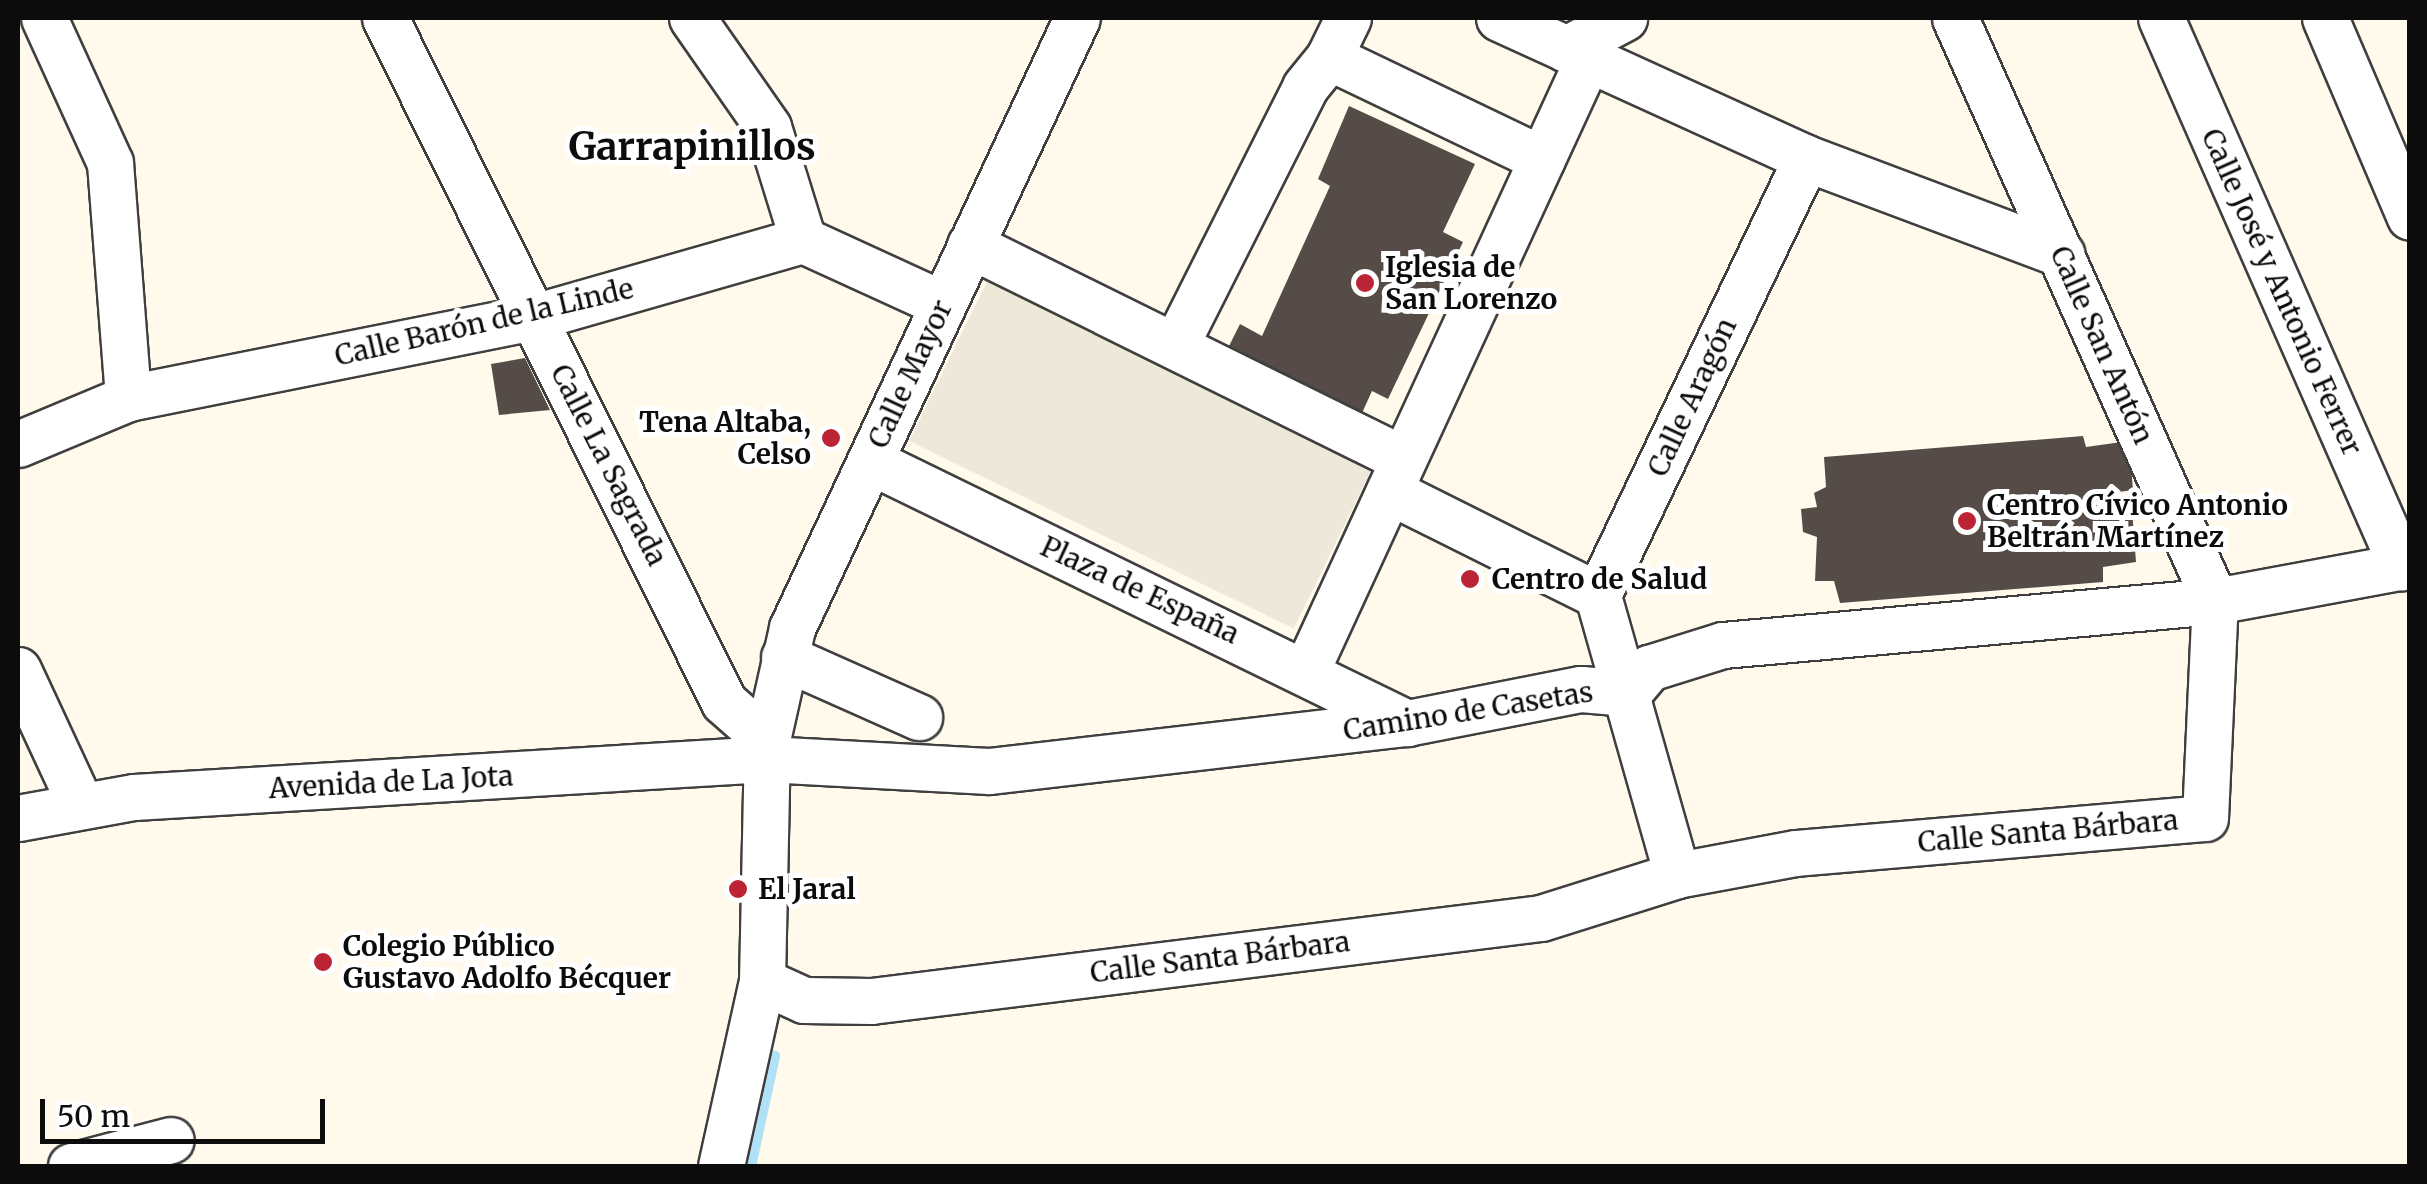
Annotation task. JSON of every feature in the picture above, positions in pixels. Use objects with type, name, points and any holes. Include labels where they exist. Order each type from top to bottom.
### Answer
[{"type":"street","points":[[44,18],[110,163],[128,398]]},
{"type":"street","name":"Calle La Sagrada","points":[[384,18],[724,702],[766,749]]},
{"type":"street","points":[[692,18],[768,127],[803,240],[943,304]]},
{"type":"street","name":"Calle Mayor","points":[[722,1166],[762,981],[766,749],[784,657],[870,461],[1077,18]]},
{"type":"street","points":[[1499,18],[1806,158],[2062,254]]},
{"type":"street","points":[[1307,669],[1542,159],[1577,54],[1624,18]]},
{"type":"street","name":"Calle San Antón","points":[[1955,18],[2214,601]]},
{"type":"street","name":"Calle José y Antonio Ferrer","points":[[2162,18],[2406,566]]},
{"type":"street","points":[[2325,18],[2410,218]]},
{"type":"street","points":[[1174,346],[1305,87],[1339,37],[1542,159]]},
{"type":"street","name":"Calle Aragón","points":[[1598,595],[1806,158]]},
{"type":"street","name":"Calle Barón de la Linde","points":[[18,444],[128,398],[534,316],[803,240]]},
{"type":"street","points":[[970,245],[1174,346],[1598,595],[1612,640],[1639,680],[1677,876]]},
{"type":"street","name":"Plaza de España","points":[[870,461],[1307,669],[1407,723]]},
{"type":"street","points":[[2214,601],[2406,566]]},
{"type":"street","name":"Camino de Casetas","points":[[766,749],[989,770],[1407,723],[1639,680],[1723,645],[2214,601]]},
{"type":"street","name":"Calle Santa Bárbara","points":[[762,981],[804,1000],[891,998],[1541,918],[1677,876],[1796,853],[2205,818],[2214,601]]},
{"type":"street","points":[[1582,688],[1612,640]]},
{"type":"street","points":[[784,657],[920,716]]},
{"type":"street","points":[[18,670],[81,806]]},
{"type":"street","name":"Avenida de La Jota","points":[[18,818],[81,806],[766,749]]},
{"type":"street","points":[[71,1166],[171,1140]]},
{"type":"shaded area","points":[[996,263],[1381,451],[1294,629],[909,441]]},
{"type":"building","name":"Iglesia de San Lorenzo","points":[[1349,106],[1475,164],[1443,232],[1463,242],[1388,399],[1372,391],[1362,413],[1229,346],[1240,324],[1262,336],[1330,186],[1318,179]]},
{"type":"building","points":[[525,358],[550,410],[499,415],[491,364]]},
{"type":"building","name":"Centro Cívico Antonio Beltrán Martínez","points":[[2083,436],[2086,447],[2129,441],[2133,490],[2104,494],[2105,511],[2132,510],[2136,562],[2103,567],[2103,582],[1840,603],[1834,581],[1815,581],[1817,537],[1803,532],[1801,509],[1817,507],[1814,493],[1826,487],[1824,457]]},
{"type":"waterway","points":[[750,1166],[774,1056]]},
{"type":"place","name":"Iglesia de San Lorenzo","points":[[1365,283]]},
{"type":"place","name":"Tena Altaba, Celso","points":[[831,438]]},
{"type":"place","name":"Centro Cívico Antonio Beltrán Martínez","points":[[1967,521]]},
{"type":"place","name":"Centro de Salud","points":[[1470,579]]},
{"type":"place","name":"El Jaral","points":[[738,889]]},
{"type":"place","name":"Colegio Público Gustavo Adolfo Bécquer","points":[[323,962]]},
{"type":"district","name":"Garrapinillos","points":[[692,147]]}]
